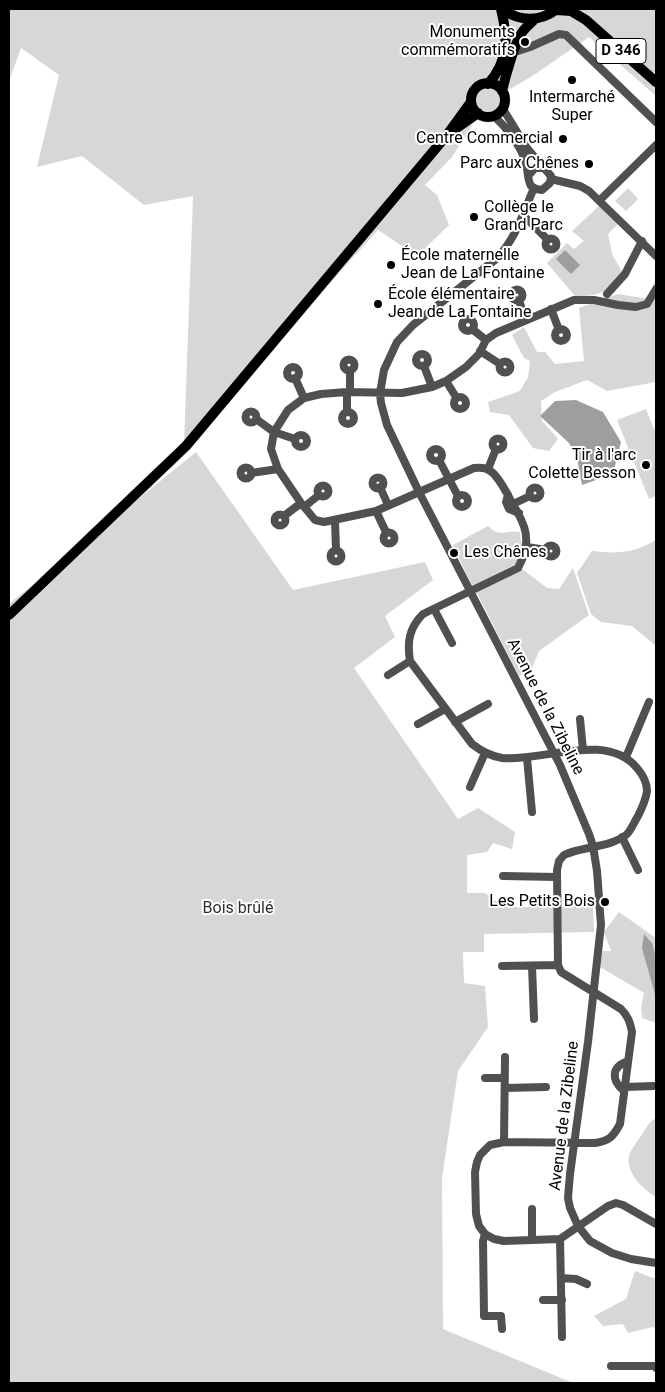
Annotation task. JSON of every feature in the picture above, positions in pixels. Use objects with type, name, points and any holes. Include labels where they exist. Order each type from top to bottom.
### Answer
[{"type":"main road","points":[[502,9],[510,15],[534,20]]},
{"type":"main road","points":[[488,84],[497,74],[504,58],[506,38],[502,9]]},
{"type":"main road","points":[[471,102],[478,114],[483,116],[494,116],[503,109],[505,100],[502,91],[505,76],[523,30],[534,20],[546,16],[557,9]]},
{"type":"main road","name":"D 346","points":[[557,9],[581,12],[656,82]]},
{"type":"main road","points":[[9,615],[186,446],[447,135],[471,102],[477,88],[493,84],[502,91]]},
{"type":"main road","points":[[447,135],[478,114]]},
{"type":"street","points":[[515,52],[559,34],[566,35],[656,122]]},
{"type":"street","points":[[494,116],[509,133],[521,152],[529,175],[529,183],[539,190],[545,188],[551,179],[549,172],[527,148],[503,109]]},
{"type":"street","points":[[600,200],[656,145]]},
{"type":"street","points":[[529,175],[535,168],[544,168]]},
{"type":"street","points":[[551,179],[580,186],[600,200],[655,252]]},
{"type":"street","name":"Avenue de la Zibeline","points":[[534,188],[517,232],[500,254],[413,325],[397,342],[384,370],[380,392],[381,403],[387,425],[419,492],[554,753],[573,793],[593,846],[601,918],[594,991],[568,1198],[573,1217],[590,1241],[612,1253],[631,1259],[656,1263]]},
{"type":"street","points":[[523,215],[548,240]]},
{"type":"street","points":[[607,294],[625,274],[642,241]]},
{"type":"street","points":[[656,289],[647,304],[636,307],[594,300],[574,300],[501,330],[486,340],[480,351],[466,367],[446,382],[432,388],[415,392],[348,392],[321,394],[304,398],[288,410],[274,432],[271,449],[278,469],[302,505],[315,520],[324,522],[335,521],[376,511],[474,468],[488,469],[498,478],[520,513],[525,528],[527,547],[518,568],[423,614],[415,622],[409,634],[410,661],[472,744],[485,753],[502,758],[527,758],[554,753],[601,750],[626,757],[641,772],[647,784],[647,796],[627,834],[616,841],[564,855],[559,861],[557,877],[558,965],[561,972],[621,1009],[627,1014],[630,1022],[632,1032],[620,1124],[613,1137],[605,1142],[504,1142],[490,1145],[480,1155],[477,1162],[475,1172],[476,1214],[479,1226],[484,1234],[504,1241],[560,1239],[608,1206],[616,1204],[623,1205],[656,1224]]},
{"type":"street","points":[[519,301],[526,319]]},
{"type":"street","points":[[551,309],[558,330]]},
{"type":"street","points":[[472,329],[486,340]]},
{"type":"street","points":[[480,351],[500,364]]},
{"type":"street","points":[[424,366],[432,388]]},
{"type":"street","points":[[347,412],[350,371]]},
{"type":"street","points":[[295,378],[304,398]]},
{"type":"street","points":[[446,382],[456,397]]},
{"type":"street","points":[[256,419],[274,432],[295,439]]},
{"type":"street","points":[[488,469],[496,449]]},
{"type":"street","points":[[439,460],[458,496]]},
{"type":"street","points":[[251,472],[278,469]]},
{"type":"street","points":[[380,488],[388,505]]},
{"type":"street","points":[[284,516],[319,495]]},
{"type":"street","points":[[508,495],[506,502],[509,509],[520,513]]},
{"type":"street","points":[[513,504],[530,496]]},
{"type":"street","points":[[376,511],[386,532]]},
{"type":"street","points":[[335,521],[336,550]]},
{"type":"street","points":[[527,547],[546,550]]},
{"type":"street","points":[[434,609],[452,643]]},
{"type":"street","points":[[388,674],[410,661]]},
{"type":"street","points":[[626,757],[649,702]]},
{"type":"street","points":[[455,722],[488,704]]},
{"type":"street","points":[[418,724],[445,709]]},
{"type":"street","points":[[580,718],[583,750]]},
{"type":"street","points":[[470,787],[485,753]]},
{"type":"street","points":[[527,758],[532,812]]},
{"type":"street","points":[[647,784],[656,782]]},
{"type":"street","points":[[622,837],[638,870]]},
{"type":"street","points":[[503,876],[557,877]]},
{"type":"street","points":[[502,966],[558,965]]},
{"type":"street","points":[[532,966],[534,1019]]},
{"type":"street","points":[[504,1142],[505,1057]]},
{"type":"street","points":[[628,1060],[616,1068],[614,1078],[617,1086],[625,1089],[654,1086]]},
{"type":"street","points":[[485,1078],[504,1078]]},
{"type":"street","points":[[504,1088],[546,1087]]},
{"type":"street","points":[[532,1209],[532,1240]]},
{"type":"street","points":[[484,1234],[482,1241],[484,1316],[501,1316],[502,1329]]},
{"type":"street","points":[[560,1239],[562,1337]]},
{"type":"street","points":[[561,1278],[576,1279],[586,1284]]},
{"type":"street","points":[[543,1300],[562,1300]]},
{"type":"street","points":[[612,1366],[656,1366]]},
{"type":"green space","points":[[9,9],[656,9],[656,96],[589,37],[531,77],[501,94],[499,106],[490,111],[482,110],[452,157],[425,185],[437,195],[449,225],[417,256],[378,230],[184,444],[193,196],[144,205],[82,156],[37,167],[59,75],[21,48],[9,81]]},
{"type":"green space","points":[[628,188],[638,199],[626,211],[615,201]]},
{"type":"green space","points":[[599,206],[618,224],[608,234],[612,254],[622,272],[602,292],[575,296],[547,263],[567,243],[574,249],[584,241],[572,231]]},
{"type":"green space","points":[[656,277],[656,382],[607,391],[587,380],[555,392],[541,401],[542,421],[558,439],[549,451],[533,448],[509,415],[490,412],[488,402],[520,391],[528,377],[530,361],[524,358],[512,335],[524,327],[537,352],[545,352],[555,364],[584,361],[579,308],[618,294],[649,299]]},
{"type":"green space","name":"Tir à l'arc Colette Besson","points":[[646,409],[656,434],[656,496],[649,499],[617,420]]},
{"type":"green space","name":"Bois brûlé","points":[[196,452],[293,590],[425,562],[433,580],[385,616],[395,637],[354,668],[458,819],[478,808],[515,832],[512,849],[493,843],[487,852],[467,855],[467,893],[485,893],[504,907],[593,907],[594,932],[484,934],[484,952],[463,952],[464,983],[485,986],[488,1027],[458,1071],[442,1178],[443,1329],[573,1383],[9,1383],[9,604]]},
{"type":"green space","points":[[488,526],[500,533],[520,532],[522,552],[516,564],[472,586],[453,545]]},
{"type":"green space","points":[[656,540],[656,646],[632,626],[601,622],[591,614],[577,573],[592,551],[633,550]]},
{"type":"green space","points":[[521,568],[547,588],[559,589],[573,568],[589,615],[539,651],[532,668],[519,676],[476,591]]},
{"type":"green space","points":[[619,912],[656,938],[656,1023],[642,1018],[641,1007],[644,993],[600,967],[602,951],[611,951],[604,932]]},
{"type":"green space","points":[[656,1118],[656,1197],[645,1190],[636,1179],[629,1166],[629,1159],[635,1144],[651,1121]]},
{"type":"green space","points":[[635,1271],[656,1279],[656,1328],[653,1327],[628,1333],[623,1324],[603,1326],[594,1316],[626,1299]]},
{"type":"shaded area","points":[[565,250],[580,265],[571,274],[556,259]]},
{"type":"shaded area","points":[[576,400],[603,412],[621,442],[613,474],[582,485],[577,458],[569,443],[540,416],[555,401]]},
{"type":"shaded area","points":[[644,934],[652,943],[656,958],[656,998],[642,948]]},
{"type":"place","name":"Monuments commémoratifs","points":[[525,42]]},
{"type":"place","name":"Intermarché Super","points":[[572,80]]},
{"type":"place","name":"Centre Commercial","points":[[563,139]]},
{"type":"place","name":"Parc aux Chênes","points":[[589,164]]},
{"type":"place","name":"Collège le Grand Parc","points":[[474,217]]},
{"type":"place","name":"École maternelle Jean de La Fontaine","points":[[391,265]]},
{"type":"place","name":"École élémentaire Jean de La Fontaine","points":[[378,304]]},
{"type":"place","name":"Tir à l'arc Colette Besson","points":[[646,465]]},
{"type":"place","name":"Les Chênes","points":[[454,553]]},
{"type":"place","name":"Les Petits Bois","points":[[605,902]]}]
